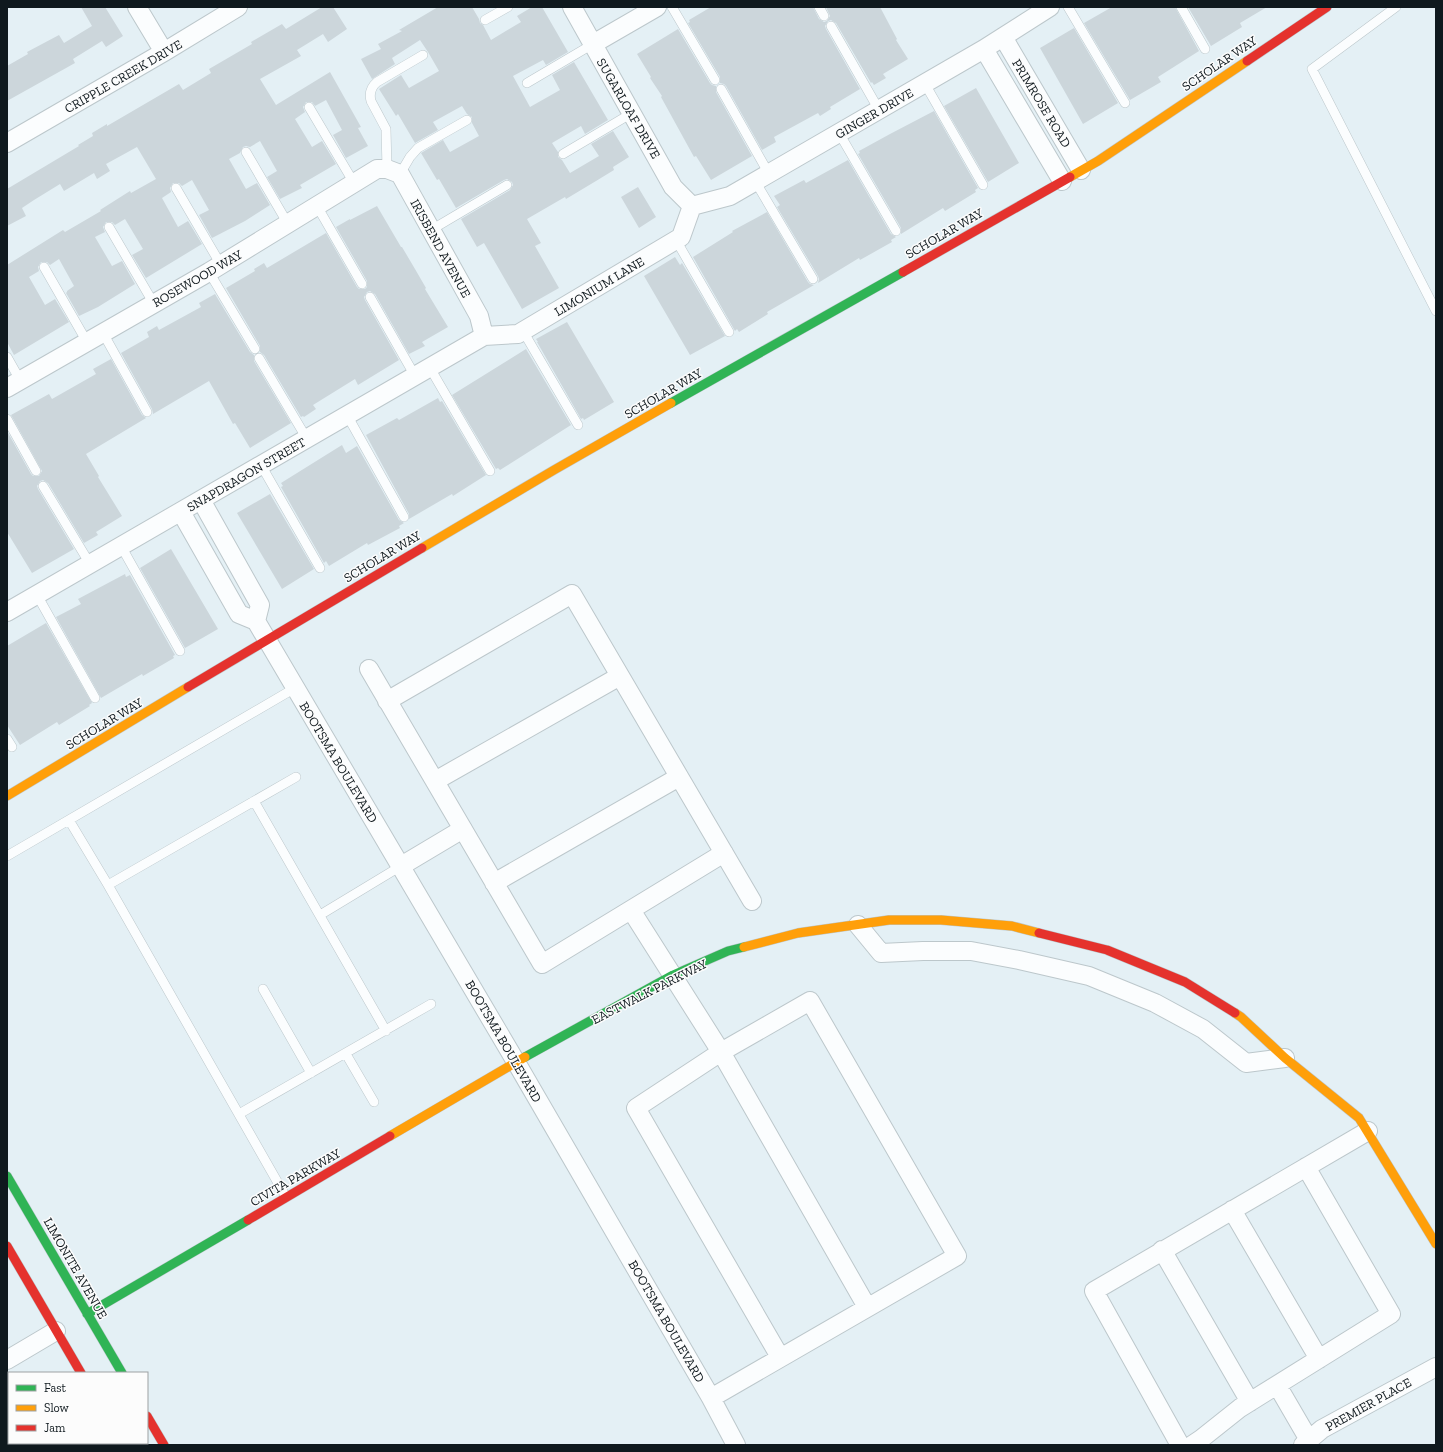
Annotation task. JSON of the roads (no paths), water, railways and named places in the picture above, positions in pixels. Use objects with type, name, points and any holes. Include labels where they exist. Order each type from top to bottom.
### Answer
[{"type":"street","points":[[137,7],[164,52]]},
{"type":"street","name":"CRIPPLE CREEK DRIVE","points":[[7,143],[164,52],[238,7]]},
{"type":"street","name":"SUGARLOAF DRIVE","points":[[572,7],[673,187],[692,206]]},
{"type":"street","name":"GINGER DRIVE","points":[[692,206],[730,196],[925,84],[1050,7]]},
{"type":"street","name":"SCHOLAR WAY","points":[[7,796],[266,640],[554,470],[1098,161],[1327,7]]},
{"type":"street","points":[[593,44],[650,9]]},
{"type":"street","name":"PRIMROSE ROAD","points":[[1003,37],[1082,170]]},
{"type":"street","name":"PRIMROSE ROAD","points":[[984,49],[1062,181]]},
{"type":"street","name":"ROSEWOOD WAY","points":[[14,384],[215,269],[377,169],[393,172]]},
{"type":"street","name":"IRISBEND AVENUE","points":[[393,172],[431,230],[479,316],[484,336]]},
{"type":"street","name":"LIMONIUM LANE","points":[[484,336],[518,334],[681,237],[692,206]]},
{"type":"street","name":"SNAPDRAGON STREET","points":[[7,612],[484,336]]},
{"type":"street","points":[[181,512],[239,614],[256,621],[260,605],[201,500]]},
{"type":"street","points":[[387,701],[572,594],[752,901]]},
{"type":"street","name":"BOOTSMA BOULEVARD","points":[[256,621],[516,1062],[711,1398],[736,1445]]},
{"type":"street","points":[[368,669],[542,964],[724,854]]},
{"type":"street","points":[[435,782],[620,676]]},
{"type":"street","points":[[494,883],[679,777]]},
{"type":"street","points":[[401,866],[463,829]]},
{"type":"street","points":[[631,910],[721,1052],[867,1306]]},
{"type":"street","name":"EASTWALK PARKWAY","points":[[516,1062],[673,975],[728,951],[798,933],[889,920],[941,920],[1012,926],[1106,950],[1185,982],[1241,1017],[1285,1058],[1359,1118],[1436,1244]]},
{"type":"street","points":[[858,925],[881,953],[923,951],[971,952],[1019,960],[1089,976],[1155,1003],[1202,1029],[1246,1063],[1285,1058]]},
{"type":"street","points":[[711,1398],[867,1306],[957,1256],[810,1000],[721,1052],[636,1108],[780,1357]]},
{"type":"street","name":"CIVITA PARKWAY","points":[[87,1314],[516,1062]]},
{"type":"street","points":[[1180,1445],[1094,1291],[1368,1131]]},
{"type":"street","points":[[1192,1445],[1250,1402],[1391,1314],[1306,1167]]},
{"type":"street","name":"LIMONITE AVENUE","points":[[7,1176],[121,1372]]},
{"type":"street","points":[[1232,1210],[1319,1359]]},
{"type":"street","points":[[7,1246],[62,1332],[81,1372]]},
{"type":"street","points":[[1162,1250],[1250,1402]]},
{"type":"street","points":[[7,1360],[62,1332]]},
{"type":"street","name":"PREMIER PLACE","points":[[1306,1442],[1322,1430],[1436,1368]]},
{"type":"street","points":[[1277,1385],[1306,1442]]},
{"type":"street","points":[[148,1418],[164,1445]]},
{"type":"lane","points":[[485,20],[508,7]]},
{"type":"lane","points":[[672,7],[715,80]]},
{"type":"lane","points":[[819,7],[824,16]]},
{"type":"lane","points":[[1068,7],[1125,103]]},
{"type":"lane","points":[[1181,7],[1205,49]]},
{"type":"lane","points":[[1396,7],[1312,69],[1436,311]]},
{"type":"lane","points":[[831,26],[879,110]]},
{"type":"lane","points":[[527,83],[593,44]]},
{"type":"lane","points":[[393,172],[386,129],[371,101],[371,88],[377,82],[423,55]]},
{"type":"lane","points":[[925,84],[983,186]]},
{"type":"lane","points":[[721,89],[762,178],[813,279]]},
{"type":"lane","points":[[309,107],[354,183]]},
{"type":"lane","points":[[563,154],[632,114]]},
{"type":"lane","points":[[393,172],[418,148],[467,120]]},
{"type":"lane","points":[[839,133],[896,231]]},
{"type":"lane","points":[[246,152],[288,224]]},
{"type":"lane","points":[[431,230],[507,185]]},
{"type":"lane","points":[[176,188],[257,353],[307,439]]},
{"type":"lane","points":[[317,206],[362,284]]},
{"type":"lane","points":[[110,227],[154,304]]},
{"type":"lane","points":[[676,240],[729,332]]},
{"type":"lane","points":[[44,267],[147,412]]},
{"type":"lane","points":[[370,297],[490,471]]},
{"type":"lane","points":[[523,331],[578,425]]},
{"type":"lane","points":[[7,357],[14,384]]},
{"type":"lane","points":[[347,416],[404,517]]},
{"type":"lane","points":[[7,419],[36,471]]},
{"type":"lane","points":[[261,465],[320,568]]},
{"type":"lane","points":[[42,486],[90,564]]},
{"type":"lane","points":[[121,546],[180,650]]},
{"type":"lane","points":[[36,595],[95,698]]},
{"type":"lane","points":[[7,856],[295,688]]},
{"type":"lane","points":[[7,739],[12,748]]},
{"type":"lane","points":[[108,885],[296,777]]},
{"type":"lane","points":[[254,801],[386,1031]]},
{"type":"lane","points":[[69,820],[108,885],[286,1197]]},
{"type":"lane","points":[[320,915],[401,866]]},
{"type":"lane","points":[[263,989],[311,1073]]},
{"type":"lane","points":[[239,1114],[431,1004]]},
{"type":"lane","points":[[346,1054],[374,1102]]}]
